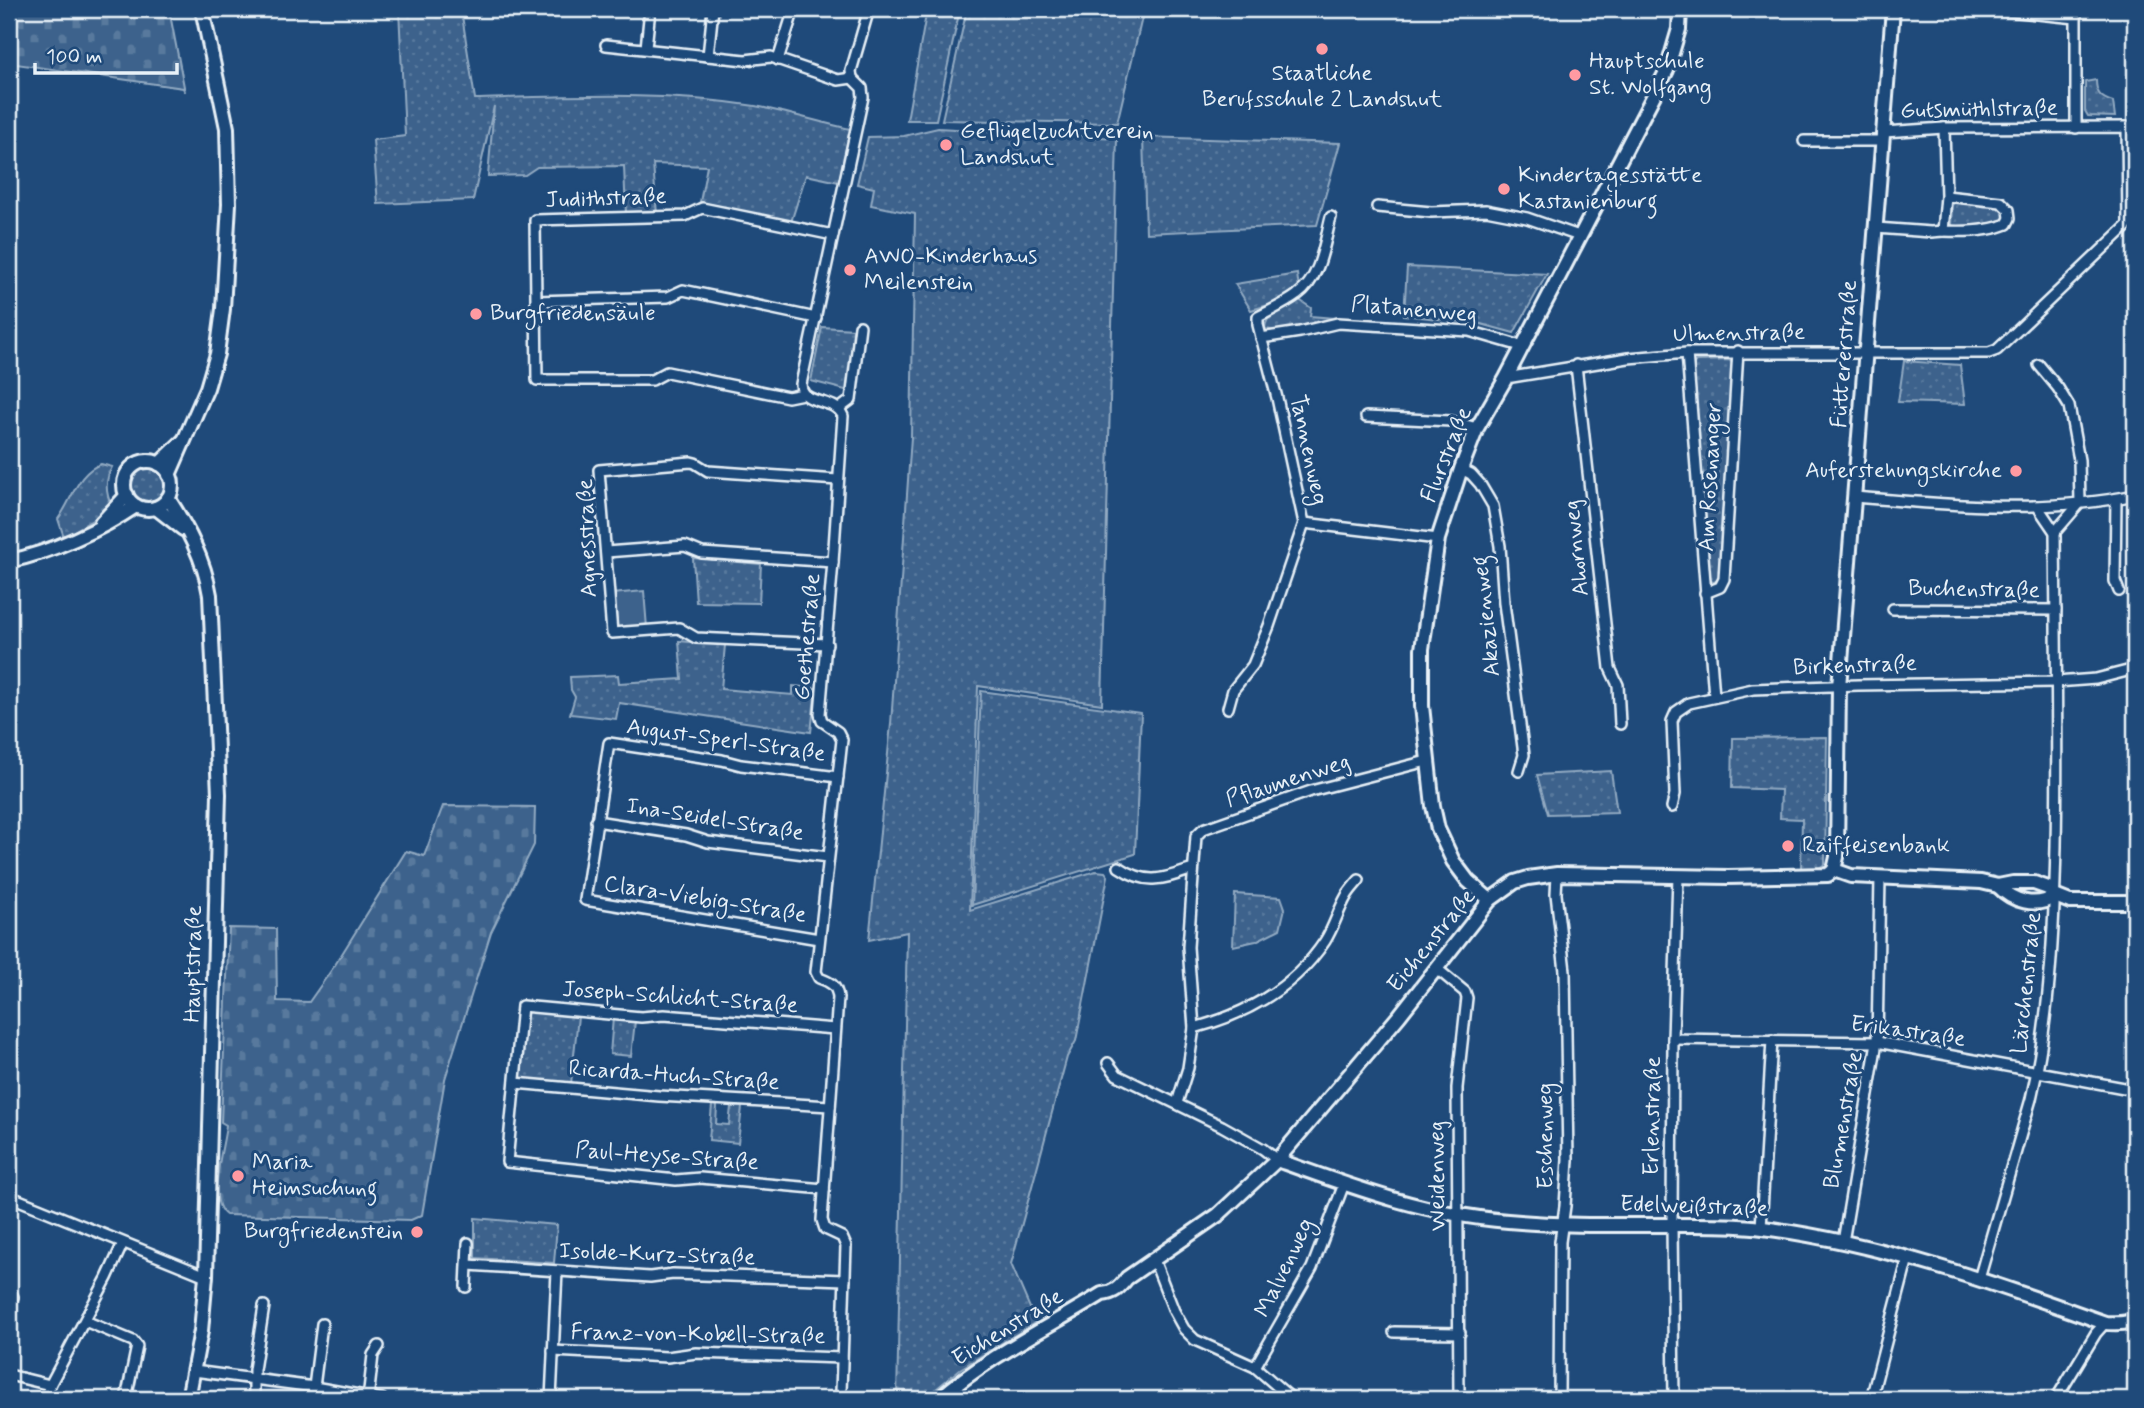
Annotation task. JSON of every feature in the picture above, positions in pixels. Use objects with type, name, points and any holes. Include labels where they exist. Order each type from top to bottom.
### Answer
[{"type":"street","points":[[169,475],[213,370],[223,300],[229,204],[227,128],[202,9]]},
{"type":"street","points":[[646,48],[650,9]]},
{"type":"street","points":[[708,56],[713,9]]},
{"type":"street","points":[[778,60],[794,9]]},
{"type":"street","points":[[860,326],[851,400],[839,409],[803,394],[802,377],[863,97],[862,88],[852,78],[851,71],[869,9]]},
{"type":"street","name":"Flurstraße","points":[[1490,900],[1460,871],[1444,843],[1433,806],[1422,706],[1422,649],[1438,539],[1476,428],[1506,378],[1667,70],[1679,29],[1680,9]]},
{"type":"street","name":"Füttererstraße","points":[[1834,870],[1837,857],[1839,687],[1893,9]]},
{"type":"street","points":[[1989,9],[2076,13],[2076,128]]},
{"type":"street","points":[[606,45],[745,60],[771,57],[838,80],[852,78]]},
{"type":"street","name":"Gutsmüthlstraße","points":[[1804,141],[1884,136],[1944,128],[2127,127],[2130,220]]},
{"type":"street","points":[[1943,231],[1946,196],[1944,128]]},
{"type":"street","points":[[1876,228],[1972,231],[1999,227],[2007,224],[2010,218],[2009,210],[2001,202],[1946,196]]},
{"type":"street","points":[[1377,206],[1431,212],[1486,210],[1527,218],[1578,236]]},
{"type":"street","name":"Judithstraße","points":[[803,394],[788,397],[667,372],[650,380],[537,380],[535,220],[685,216],[702,208],[833,235]]},
{"type":"street","points":[[1261,338],[1258,317],[1299,294],[1312,278],[1320,262],[1331,217]]},
{"type":"street","name":"Ulmenstraße","points":[[1506,378],[1628,358],[1688,353],[1989,353],[1997,350],[2126,229],[2130,220]]},
{"type":"street","points":[[536,301],[668,297],[682,290],[816,318]]},
{"type":"street","name":"Platanenweg","points":[[1261,338],[1338,323],[1469,331],[1521,346]]},
{"type":"street","name":"Tannenweg","points":[[1228,708],[1233,690],[1254,665],[1304,523],[1261,338]]},
{"type":"street","name":"Am Rosenanger","points":[[1705,593],[1720,587],[1724,579],[1738,351]]},
{"type":"street","name":"Am Rosenanger","points":[[1688,353],[1714,696]]},
{"type":"street","points":[[2038,506],[2055,532],[2080,503],[2079,460],[2069,406],[2039,365]]},
{"type":"street","name":"Ahornweg","points":[[1576,366],[1610,668],[1618,685],[1620,724]]},
{"type":"street","name":"Goethestraße","points":[[839,409],[843,416],[820,714],[822,721],[842,737],[816,972],[819,978],[831,982],[837,992],[823,1225],[845,1241],[841,1392],[844,1399]]},
{"type":"street","points":[[1366,417],[1451,421],[1476,428]]},
{"type":"street","points":[[159,464],[183,441]]},
{"type":"street","name":"Agnesstraße","points":[[827,644],[696,638],[679,628],[612,633],[599,470],[691,462],[708,471],[838,480]]},
{"type":"street","points":[[142,463],[159,464],[169,475],[172,487],[168,499],[156,508],[136,506],[127,495],[125,483],[131,470],[142,463]]},
{"type":"street","name":"Akazienweg","points":[[1461,469],[1471,474],[1480,484],[1493,506],[1524,755],[1519,771]]},
{"type":"street","points":[[99,526],[127,495]]},
{"type":"street","points":[[1855,497],[1967,506],[2038,506],[2135,495]]},
{"type":"street","name":"Hauptstraße","points":[[168,499],[203,564],[210,595],[219,794],[206,1276],[203,1318],[188,1399]]},
{"type":"street","points":[[2116,499],[2115,581],[2119,591]]},
{"type":"street","points":[[9,561],[56,546],[112,522],[136,506]]},
{"type":"street","name":"Hauptstraße","points":[[156,508],[188,533]]},
{"type":"street","points":[[1304,523],[1438,539]]},
{"type":"street","name":"Buchenstraße","points":[[2055,532],[2056,682]]},
{"type":"street","points":[[606,552],[685,546],[702,553],[833,562]]},
{"type":"street","name":"Buchenstraße","points":[[1893,609],[2056,610]]},
{"type":"street","name":"Birkenstraße","points":[[1672,807],[1675,794],[1673,717],[1683,706],[1714,696],[1753,689],[2056,682],[2096,679],[2135,669]]},
{"type":"street","name":"Lärchenstraße","points":[[1979,1279],[2037,1072],[2049,979],[2055,896],[2056,682]]},
{"type":"street","name":"August-Sperl-Straße","points":[[596,821],[609,743],[741,765],[838,777]]},
{"type":"street","name":"Pflaumenweg","points":[[1177,1103],[1188,1068],[1194,1028],[1188,947],[1196,836],[1203,830],[1311,791],[1427,761]]},
{"type":"street","name":"Ina-Seidel-Straße","points":[[596,821],[686,835],[713,842],[828,857]]},
{"type":"street","name":"Clara-Viebig-Straße","points":[[596,821],[585,900],[819,939]]},
{"type":"street","points":[[1119,867],[1134,877],[1162,879],[1193,869]]},
{"type":"street","name":"Eichenstraße","points":[[939,1399],[1014,1347],[1102,1294],[1111,1293],[1120,1287],[1126,1278],[1218,1215],[1277,1160],[1399,1016],[1490,900],[1515,882],[1557,874],[1759,877],[1828,875],[1834,870],[1851,876],[1980,882],[1998,886],[2034,883],[2048,888],[2055,896],[2070,902],[2135,902]]},
{"type":"street","name":"Eschenweg","points":[[1557,874],[1556,894],[1564,956],[1566,1013],[1567,1160],[1560,1242],[1559,1399]]},
{"type":"street","name":"Erlenstraße","points":[[1674,1399],[1673,1039],[1678,876]]},
{"type":"street","name":"Blumenstraße","points":[[1843,1242],[1877,1042],[1880,877]]},
{"type":"street","points":[[1194,1028],[1221,1021],[1272,995],[1287,984],[1320,947],[1346,896],[1359,880]]},
{"type":"street","name":"Eichenstraße","points":[[1998,886],[2007,895],[2021,901],[2039,903],[2055,896]]},
{"type":"street","name":"Weidenweg","points":[[1436,968],[1465,992],[1467,998],[1457,1088],[1459,1399]]},
{"type":"street","name":"Joseph-Schlicht-Straße","points":[[515,1083],[522,1006],[641,1017],[664,1015],[835,1029]]},
{"type":"street","name":"Erikastraße","points":[[1673,1039],[1877,1042],[2135,1090]]},
{"type":"street","points":[[1761,1228],[1772,1040]]},
{"type":"street","points":[[1108,1063],[1117,1075],[1177,1103],[1263,1149],[1277,1160]]},
{"type":"street","name":"Ricarda-Huch-Straße","points":[[515,1083],[659,1096],[830,1106]]},
{"type":"street","name":"Paul-Heyse-Straße","points":[[515,1083],[507,1162],[676,1180],[700,1178],[824,1189]]},
{"type":"street","name":"Edelweißstraße","points":[[1277,1160],[1402,1202],[1505,1221],[1714,1225],[1761,1228],[1843,1242],[1979,1279],[2105,1323]]},
{"type":"street","name":"Malvenweg","points":[[1255,1367],[1312,1268],[1344,1184]]},
{"type":"street","points":[[9,1196],[206,1276]]},
{"type":"street","points":[[45,1399],[123,1243]]},
{"type":"street","points":[[466,1287],[468,1243]]},
{"type":"street","points":[[1871,1399],[1908,1258]]},
{"type":"street","points":[[1154,1260],[1184,1329],[1195,1340],[1255,1367],[1292,1399]]},
{"type":"street","name":"Isolde-Kurz-Straße","points":[[468,1265],[650,1277],[673,1274],[845,1280]]},
{"type":"street","points":[[551,1399],[557,1271]]},
{"type":"street","points":[[254,1399],[254,1370],[264,1306]]},
{"type":"street","points":[[2056,1399],[2105,1323],[2132,1322],[2135,1318]]},
{"type":"street","points":[[85,1321],[133,1341],[137,1346],[126,1399]]},
{"type":"street","points":[[314,1387],[322,1324]]},
{"type":"street","points":[[1394,1332],[1460,1333]]},
{"type":"street","points":[[368,1398],[373,1355],[379,1346]]},
{"type":"street","name":"Franz-von-Kobell-Straße","points":[[553,1351],[667,1357],[696,1353],[842,1358]]},
{"type":"street","points":[[194,1371],[382,1399]]},
{"type":"street","points":[[9,1375],[50,1385]]},
{"type":"green space","points":[[9,9],[169,9],[185,92],[183,88],[9,63]]},
{"type":"green space","points":[[399,9],[461,9],[475,99],[650,96],[720,101],[767,108],[850,129],[839,182],[806,175],[791,222],[700,202],[707,166],[653,164],[657,215],[626,215],[624,166],[537,167],[525,175],[488,176],[494,106],[473,200],[378,204],[373,140],[405,136]]},
{"type":"green space","points":[[927,9],[960,9],[936,120],[907,120]]},
{"type":"green space","points":[[967,9],[1144,9],[1117,123],[942,120]]},
{"type":"green space","points":[[2096,80],[2100,94],[2113,102],[2115,117],[2088,116],[2085,111],[2085,82]]},
{"type":"green space","points":[[938,128],[1117,138],[1102,704],[978,686],[970,910],[1096,871],[1105,872],[1108,876],[1076,1041],[1067,1057],[1011,1264],[1036,1322],[960,1369],[924,1399],[897,1399],[907,932],[869,940],[891,724],[911,437],[915,214],[871,205],[874,188],[857,184],[868,137],[904,136]]},
{"type":"green space","points":[[1143,137],[1340,143],[1317,225],[1146,233]]},
{"type":"green space","points":[[1956,201],[1998,206],[2005,209],[2007,216],[2003,222],[1955,230],[1951,226],[1952,205]]},
{"type":"green space","points":[[1407,267],[1547,274],[1514,333],[1481,324],[1404,315]]},
{"type":"green space","points":[[1297,274],[1299,289],[1272,304],[1251,310],[1235,284]]},
{"type":"green space","points":[[1298,299],[1311,308],[1310,316],[1335,318],[1277,331],[1265,329],[1272,314]]},
{"type":"green space","points":[[822,327],[853,329],[849,391],[811,381]]},
{"type":"green space","points":[[1729,360],[1733,363],[1720,578],[1714,582],[1708,578],[1693,365],[1696,361]]},
{"type":"green space","points":[[1904,361],[1960,365],[1965,404],[1898,402]]},
{"type":"green space","points":[[101,464],[112,467],[107,486],[112,506],[64,537],[58,519],[86,473]]},
{"type":"green space","points":[[149,466],[163,471],[168,485],[163,499],[149,504],[135,499],[130,485],[135,471]]},
{"type":"green space","points":[[693,558],[761,564],[759,603],[696,602]]},
{"type":"green space","points":[[644,591],[647,628],[617,627],[612,594]]},
{"type":"green space","points":[[679,641],[725,645],[721,689],[793,695],[793,686],[816,688],[811,732],[619,703],[616,719],[570,714],[575,697],[571,690],[570,677],[618,675],[619,683],[682,679]]},
{"type":"green space","points":[[981,691],[1141,713],[1135,854],[972,905]]},
{"type":"green space","points":[[1827,737],[1825,864],[1819,868],[1801,868],[1802,819],[1780,818],[1781,790],[1732,788],[1733,738]]},
{"type":"green space","points":[[1611,771],[1617,812],[1548,814],[1537,775]]},
{"type":"green space","points":[[443,806],[535,807],[534,845],[491,932],[445,1079],[422,1215],[411,1220],[226,1215],[220,1208],[217,1186],[226,1125],[221,1122],[229,928],[276,929],[277,1001],[309,1002],[406,851],[424,856]]},
{"type":"green space","points":[[1235,894],[1281,897],[1285,908],[1280,929],[1256,941],[1233,946]]},
{"type":"green space","points":[[529,1010],[578,1016],[571,1084],[519,1078],[525,1014]]},
{"type":"green space","points":[[613,1018],[635,1021],[631,1056],[610,1054]]},
{"type":"green space","points":[[712,1105],[717,1106],[716,1124],[729,1125],[731,1107],[742,1107],[738,1143],[709,1140]]},
{"type":"green space","points":[[475,1218],[557,1225],[554,1263],[475,1258]]},
{"type":"place","name":"Staatliche Berufsschule 2 Landshut","points":[[1322,49]]},
{"type":"place","name":"Hauptschule St. Wolfgang","points":[[1575,75]]},
{"type":"place","name":"Geflügelzuchtverein Landshut","points":[[946,145]]},
{"type":"place","name":"Kindertagesstätte Kastanienburg","points":[[1504,189]]},
{"type":"place","name":"AWO-Kinderhaus Meilenstein","points":[[850,270]]},
{"type":"place","name":"Burgfriedensäule","points":[[476,314]]},
{"type":"place","name":"Auferstehungskirche","points":[[2016,471]]},
{"type":"place","name":"Raiffeisenbank","points":[[1788,846]]},
{"type":"place","name":"Maria Heimsuchung","points":[[238,1176]]},
{"type":"place","name":"Burgfriedenstein","points":[[417,1232]]}]
